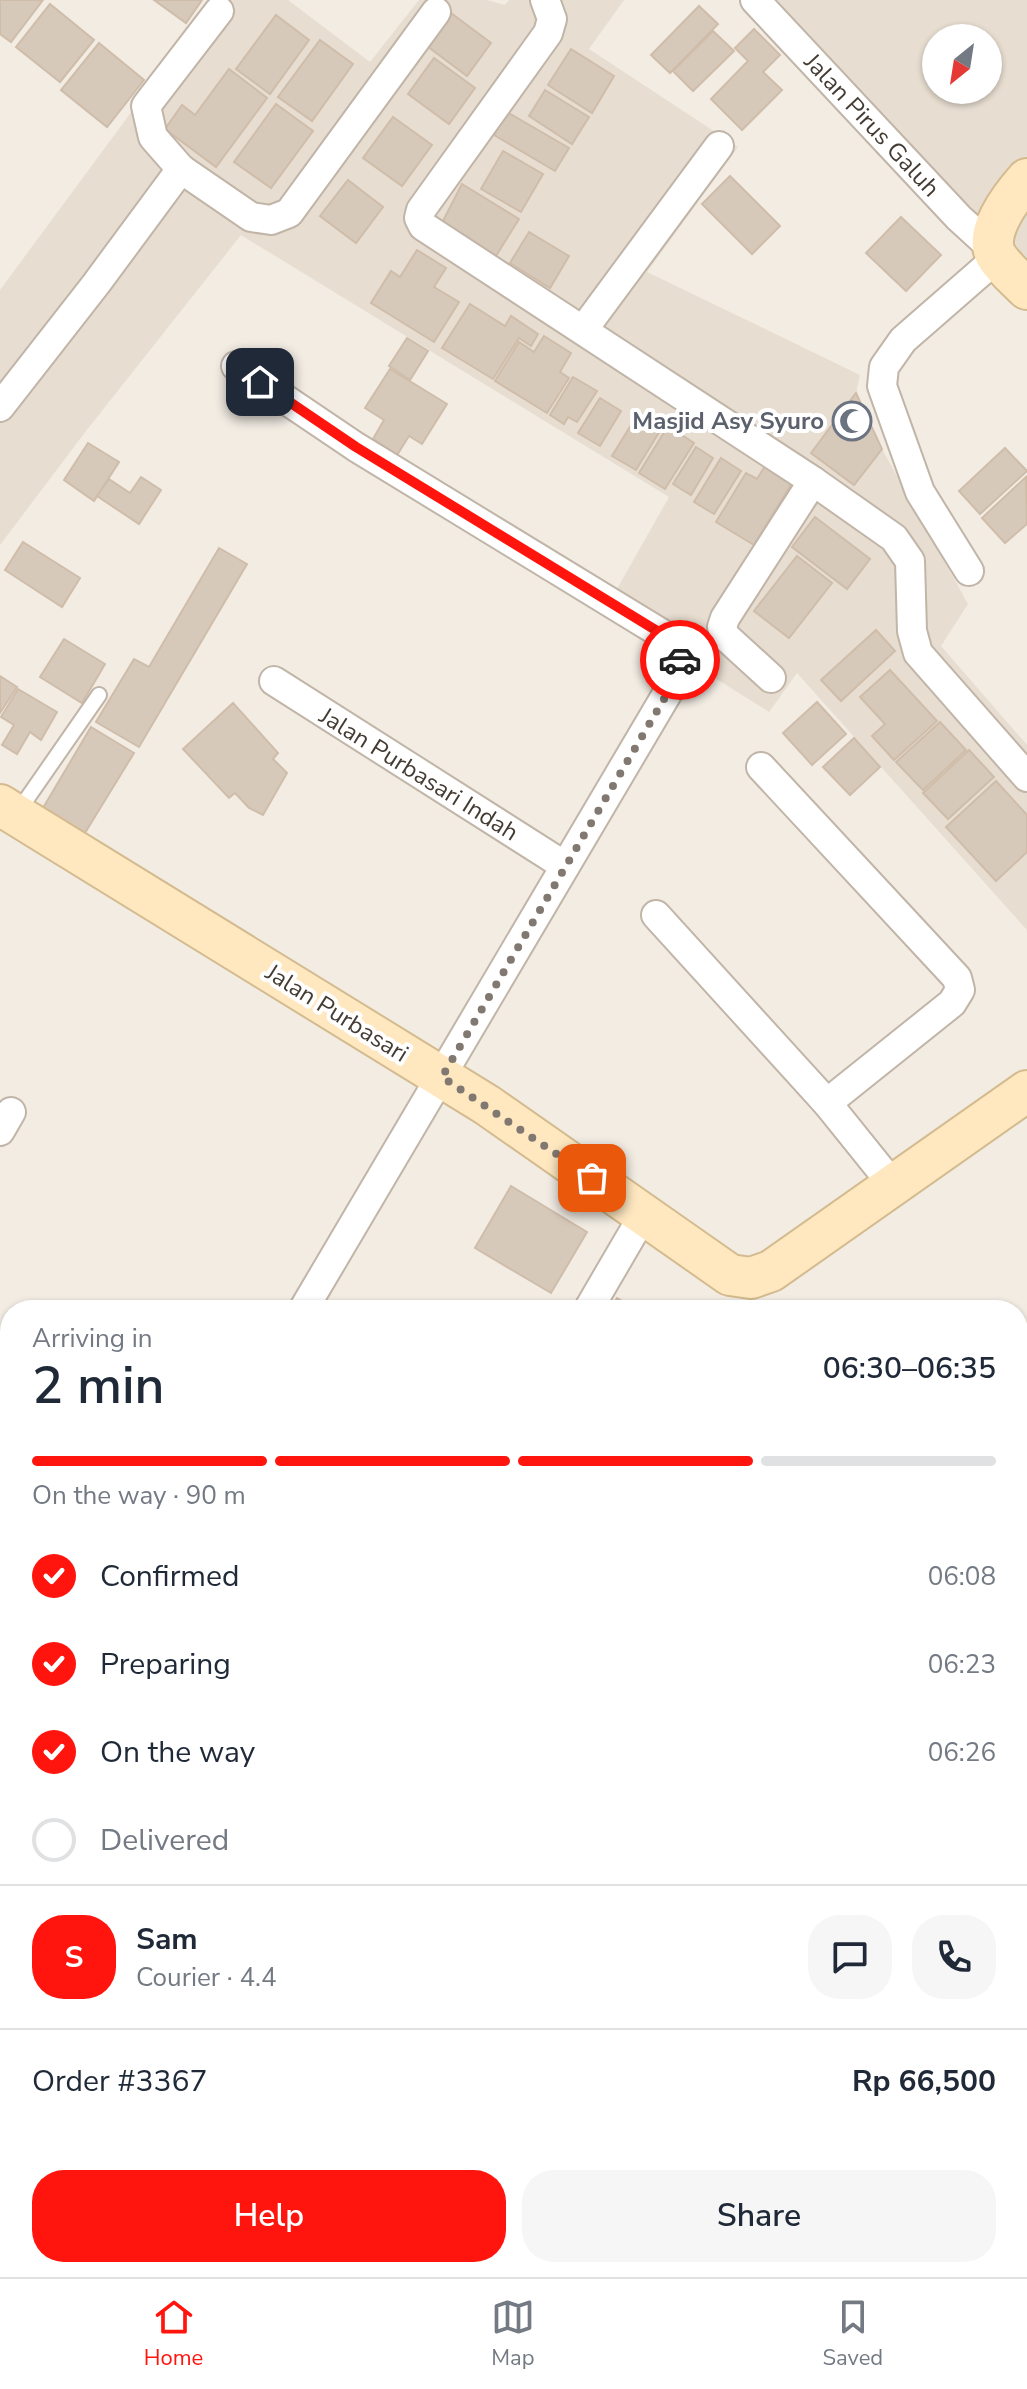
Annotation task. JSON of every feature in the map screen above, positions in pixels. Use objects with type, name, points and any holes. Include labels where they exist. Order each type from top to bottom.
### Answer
[{"type":"street","points":[[545,0],[552,19],[548,33],[421,210],[419,218],[423,226],[813,481],[894,538],[910,561],[912,631],[918,653],[1027,777]]},
{"type":"street","name":"Jalan Pirus Galuh","points":[[755,0],[995,253]]},
{"type":"street","points":[[219,11],[146,106],[153,137],[181,169],[251,217],[271,220],[289,213],[436,12]]},
{"type":"street","points":[[583,330],[719,146]]},
{"type":"street","points":[[0,407],[181,169]]},
{"type":"street","points":[[969,571],[920,492],[882,386],[884,367],[903,340],[995,253],[997,222],[1027,179]]},
{"type":"street","points":[[995,253],[1027,289]]},
{"type":"street","points":[[236,366],[356,447],[667,637],[680,659],[674,682],[309,1300]]},
{"type":"street","points":[[771,678],[725,636],[722,627],[813,481]]},
{"type":"street","name":"Jalan Purbasari Indah","points":[[274,681],[565,866]]},
{"type":"street","points":[[761,767],[957,978],[960,990],[952,1003],[827,1103]]},
{"type":"street","name":"Jalan Purbasari","points":[[8,810],[442,1077],[730,1275],[751,1278],[771,1271],[1027,1091]]},
{"type":"street","points":[[656,915],[827,1103],[893,1185]]},
{"type":"street","points":[[594,1300],[644,1214]]},
{"type":"lane","points":[[8,810],[99,695]]},
{"type":"shaded area","points":[[214,0],[288,0],[370,62],[419,0],[487,0],[505,5],[509,0],[624,0],[589,49],[738,147],[647,272],[860,375],[856,393],[882,449],[968,604],[941,646],[1027,745],[1027,930],[797,673],[769,712],[699,668],[712,648],[617,589],[669,497],[241,235],[0,545],[0,290]]},
{"type":"shaded area","points":[[772,0],[1027,0],[1027,267]]},
{"type":"building","points":[[0,0],[43,0],[11,42],[0,34]]},
{"type":"building","points":[[154,0],[202,0],[186,23]]},
{"type":"building","points":[[50,4],[94,40],[60,82],[16,47]]},
{"type":"building","points":[[699,6],[718,24],[670,73],[651,55]]},
{"type":"building","points":[[451,13],[491,43],[467,76],[427,46]]},
{"type":"building","points":[[276,15],[309,40],[270,94],[236,69]]},
{"type":"building","points":[[754,29],[780,55],[763,72],[782,90],[742,130],[711,99],[748,61],[735,48]]},
{"type":"building","points":[[713,31],[734,51],[693,91],[673,71]]},
{"type":"building","points":[[320,40],[353,64],[312,121],[278,97]]},
{"type":"building","points":[[99,43],[144,80],[107,127],[61,90]]},
{"type":"building","points":[[571,49],[614,76],[592,113],[548,85]]},
{"type":"building","points":[[434,58],[475,88],[449,124],[408,94]]},
{"type":"building","points":[[229,69],[267,98],[216,167],[165,129],[182,105],[195,115]]},
{"type":"building","points":[[545,90],[589,117],[572,144],[529,116]]},
{"type":"building","points":[[276,104],[313,131],[271,188],[234,162]]},
{"type":"building","points":[[507,112],[569,148],[555,171],[494,135]]},
{"type":"building","points":[[393,117],[432,145],[402,186],[363,158]]},
{"type":"building","points":[[503,151],[543,174],[521,212],[481,189]]},
{"type":"building","points":[[730,176],[780,226],[752,254],[702,204]]},
{"type":"building","points":[[348,180],[383,207],[356,243],[320,216]]},
{"type":"building","points":[[462,184],[519,219],[496,256],[442,223]]},
{"type":"building","points":[[901,217],[941,255],[906,291],[866,253]]},
{"type":"building","points":[[529,232],[569,256],[550,288],[510,263]]},
{"type":"building","points":[[417,250],[446,268],[434,287],[459,302],[434,342],[371,303],[391,271],[400,277]]},
{"type":"building","points":[[470,304],[505,326],[511,316],[538,334],[531,346],[519,338],[493,379],[442,348]]},
{"type":"building","points":[[544,336],[571,353],[560,372],[569,378],[547,413],[495,381],[519,342],[534,352]]},
{"type":"building","points":[[407,338],[428,351],[410,380],[389,366]]},
{"type":"building","points":[[390,369],[447,404],[422,444],[409,436],[397,455],[373,439],[384,420],[365,408]]},
{"type":"building","points":[[573,377],[597,391],[577,422],[568,417],[564,424],[550,415]]},
{"type":"building","name":"Masjid Asy Syuro","points":[[856,393],[882,449],[854,485],[811,453]]},
{"type":"building","points":[[600,398],[621,411],[600,446],[578,433]]},
{"type":"building","points":[[639,412],[663,426],[636,470],[612,456]]},
{"type":"building","points":[[668,426],[694,443],[665,489],[639,473]]},
{"type":"building","points":[[88,443],[119,462],[94,501],[64,480]]},
{"type":"building","points":[[696,447],[713,458],[691,495],[673,484]]},
{"type":"building","points":[[1005,448],[1027,471],[980,514],[959,491]]},
{"type":"building","points":[[721,458],[741,471],[714,514],[694,502]]},
{"type":"building","points":[[765,466],[792,483],[754,545],[716,522],[746,473],[757,479]]},
{"type":"building","points":[[141,477],[161,490],[139,524],[97,496],[109,479],[130,493]]},
{"type":"building","points":[[1026,477],[1027,524],[1005,543],[982,518]]},
{"type":"building","points":[[815,517],[870,559],[847,589],[792,547]]},
{"type":"building","points":[[23,542],[80,578],[62,607],[5,570]]},
{"type":"building","points":[[219,548],[247,564],[139,747],[96,722],[134,659],[149,667]]},
{"type":"building","points":[[797,556],[832,583],[789,638],[754,611]]},
{"type":"building","points":[[876,630],[895,651],[841,701],[821,680]]},
{"type":"building","points":[[64,639],[105,664],[82,703],[40,677]]},
{"type":"building","points":[[890,670],[937,721],[894,760],[872,736],[885,724],[860,697]]},
{"type":"building","points":[[0,676],[17,687],[0,713]]},
{"type":"building","points":[[18,689],[57,712],[41,740],[30,732],[17,754],[2,745],[14,725],[1,717]]},
{"type":"building","points":[[817,702],[846,734],[812,765],[783,733]]},
{"type":"building","points":[[233,703],[278,753],[273,759],[287,773],[263,815],[249,808],[235,793],[229,798],[183,749]]},
{"type":"building","points":[[940,722],[966,750],[923,790],[896,762]]},
{"type":"building","points":[[91,727],[134,753],[85,833],[43,808]]},
{"type":"building","points":[[854,738],[880,767],[850,795],[823,767]]},
{"type":"building","points":[[969,750],[994,777],[948,819],[923,793]]},
{"type":"building","points":[[996,781],[1027,815],[1027,852],[996,881],[946,827]]},
{"type":"building","points":[[511,1186],[587,1232],[551,1293],[475,1248]]},
{"type":"way so far","points":[[592,1178],[442,1077],[674,682],[680,660]]},
{"type":"place","name":"Masjid Asy Syuro","points":[[852,421]]},
{"type":"route","points":[[260,382],[356,447],[667,637],[680,660]]}]
